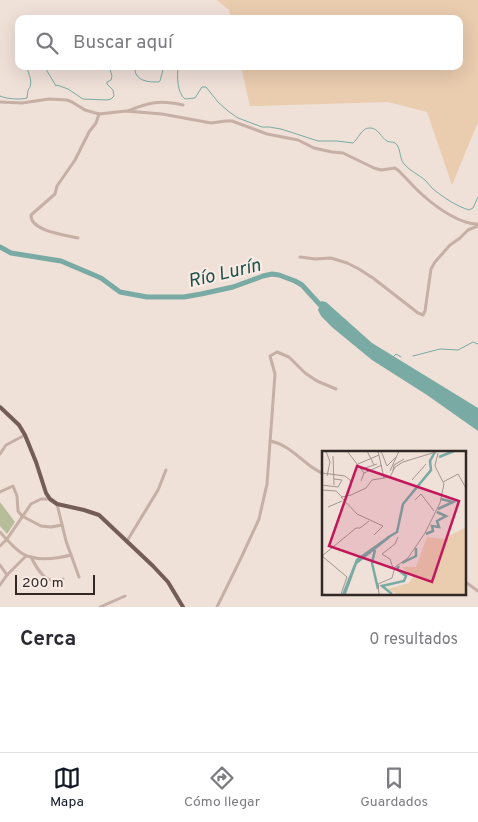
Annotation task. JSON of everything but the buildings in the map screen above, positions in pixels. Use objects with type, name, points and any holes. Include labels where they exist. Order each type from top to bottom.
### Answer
[{"type":"main road","points":[[0,407],[19,425],[25,435],[46,493],[50,499],[57,504],[96,514],[168,582],[183,607]]},
{"type":"street","points":[[0,102],[22,103],[49,99],[67,100],[86,110],[99,114],[126,111],[162,114],[211,123],[232,121],[267,134],[298,140],[314,148],[343,153],[374,168],[381,170],[395,168],[425,198],[464,222],[478,225]]},
{"type":"street","points":[[126,111],[158,101],[183,105]]},
{"type":"street","points":[[78,238],[39,228],[34,224],[31,215],[55,194],[57,186],[96,123],[99,114]]},
{"type":"street","points":[[300,257],[315,259],[331,258],[347,263],[373,278],[423,315],[431,269],[435,262],[450,244],[478,225]]},
{"type":"street","points":[[217,607],[259,519],[267,484],[275,374],[270,356],[277,352],[289,357],[317,381],[336,389]]},
{"type":"street","points":[[0,454],[6,445],[25,435]]},
{"type":"street","points":[[270,440],[298,454],[310,466],[322,473]]},
{"type":"street","points":[[126,541],[158,490],[166,470]]},
{"type":"street","points":[[0,492],[13,486],[17,496],[18,511],[22,516],[41,526],[62,525]]},
{"type":"street","points":[[0,546],[32,504],[45,498],[50,499]]},
{"type":"street","points":[[57,504],[71,555],[79,576]]},
{"type":"street","points":[[0,532],[26,556],[52,559],[71,555]]},
{"type":"street","points":[[0,584],[7,574],[26,556]]},
{"type":"street","points":[[30,557],[47,580],[51,582],[63,580]]},
{"type":"street","points":[[0,565],[7,574]]},
{"type":"street","points":[[466,582],[478,591]]},
{"type":"street","points":[[100,607],[125,596]]},
{"type":"green space","points":[[0,502],[15,522],[7,534],[0,526]]},
{"type":"sand","points":[[217,0],[478,0],[478,122],[452,185],[427,112],[388,102],[250,106],[242,70],[463,70],[463,15],[230,15],[229,10]]},
{"type":"water","points":[[321,301],[326,302],[372,343],[478,408],[478,431],[427,395],[372,360],[333,328],[321,316],[318,310]]},
{"type":"waterway","points":[[0,96],[14,99],[27,98],[31,85],[28,70]]},
{"type":"waterway","points":[[46,70],[56,86],[68,89],[83,99],[107,100],[114,96],[113,90],[107,84],[112,76],[110,70]]},
{"type":"waterway","points":[[135,70],[140,79],[158,82],[163,70]]},
{"type":"waterway","points":[[178,70],[179,89],[185,99],[195,98],[202,87],[206,87],[218,102],[238,118],[262,127],[281,129],[318,141],[353,143],[364,130],[372,128],[387,141],[394,142],[404,164],[445,198],[469,210],[473,208],[478,197]]},
{"type":"waterway","name":"Río Lurín","points":[[0,247],[11,253],[61,261],[101,278],[120,292],[147,297],[184,297],[233,287],[263,276],[279,275],[302,285],[323,308]]},
{"type":"waterway","points":[[413,356],[440,349],[458,350],[473,342],[478,344]]},
{"type":"waterway","points":[[393,357],[396,354],[401,357]]}]
